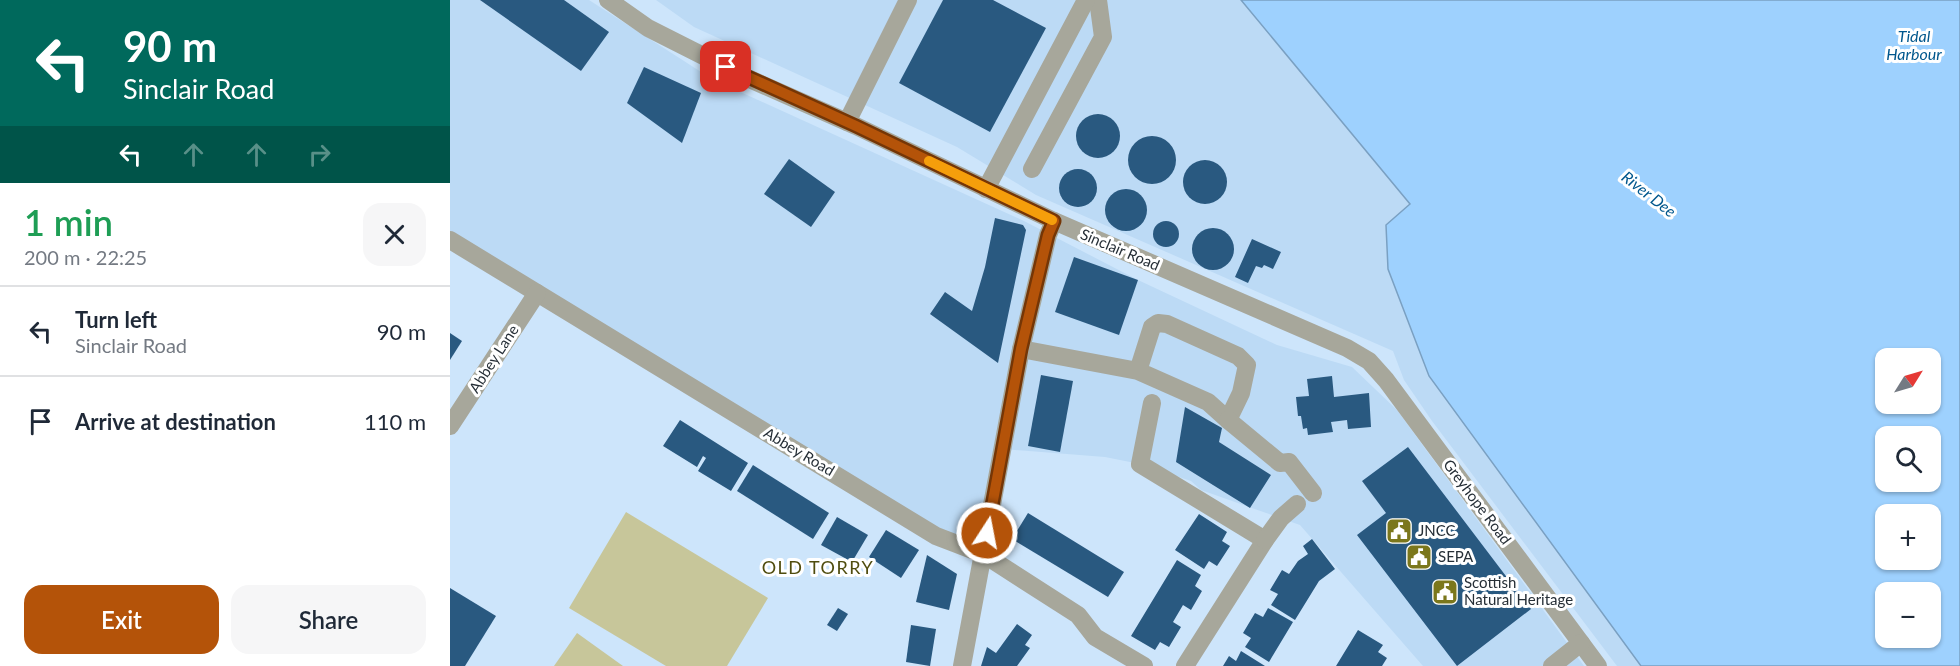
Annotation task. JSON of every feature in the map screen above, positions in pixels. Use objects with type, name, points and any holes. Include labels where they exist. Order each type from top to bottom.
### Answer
[{"type":"street","name":"Sinclair Road","points":[[608,0],[648,28],[746,77],[847,122],[1054,221],[1347,348]]},
{"type":"street","points":[[847,122],[908,0]]},
{"type":"street","points":[[986,189],[1086,0]]},
{"type":"street","points":[[1032,169],[1103,37],[1098,0]]},
{"type":"street","points":[[962,666],[1021,349],[1048,235],[1054,221]]},
{"type":"street","name":"Abbey Road","points":[[450,240],[936,536],[983,554],[1078,615],[1095,637],[1144,666]]},
{"type":"street","name":"Abbey Lane","points":[[450,426],[537,293]]},
{"type":"street","points":[[1138,371],[1152,327],[1158,323],[1167,324],[1238,356],[1247,365],[1241,393],[1228,420]]},
{"type":"street","name":"Greyhope Road","points":[[1347,348],[1369,361],[1386,380],[1598,666]]},
{"type":"street","points":[[1021,349],[1138,371],[1208,402],[1280,463],[1289,462],[1312,493]]},
{"type":"street","points":[[1152,403],[1140,464],[1264,540]]},
{"type":"street","points":[[1185,666],[1264,540],[1281,518],[1298,504]]},
{"type":"street","points":[[1552,666],[1581,643]]},
{"type":"shaded area","points":[[450,0],[589,0],[712,79],[1024,221],[1138,280],[1277,345],[1352,367],[1397,410],[1584,666],[1423,666],[1300,525],[1201,490],[1191,481],[1140,464],[1105,457],[1003,449],[983,554],[450,240]]},
{"type":"shaded area","points":[[656,0],[1960,0],[1960,666],[1617,666],[1432,421],[1404,380],[1393,351],[1036,195],[957,147],[694,27]]},
{"type":"green space","points":[[626,512],[768,598],[727,666],[666,666],[569,608]]},
{"type":"green space","points":[[577,633],[623,666],[554,666]]},
{"type":"water","points":[[1241,0],[1960,0],[1960,666],[1641,666],[1429,376],[1388,269],[1386,225],[1410,204]]},
{"type":"building","points":[[480,0],[564,0],[609,32],[581,71]]},
{"type":"building","points":[[943,0],[993,0],[1046,28],[990,132],[899,83]]},
{"type":"building","points":[[644,67],[701,93],[682,143],[627,103]]},
{"type":"building","points":[[1098,114],[1107,115],[1114,120],[1119,127],[1119,145],[1114,152],[1107,157],[1098,158],[1089,157],[1082,152],[1077,145],[1076,136],[1077,127],[1082,120],[1089,115]]},
{"type":"building","points":[[1152,136],[1169,143],[1176,160],[1169,177],[1152,184],[1135,177],[1128,160],[1135,143]]},
{"type":"building","points":[[789,159],[835,192],[811,227],[764,194]]},
{"type":"building","points":[[1205,160],[1221,166],[1227,182],[1221,198],[1205,204],[1189,198],[1183,182],[1189,166]]},
{"type":"building","points":[[1078,169],[1092,174],[1097,188],[1092,202],[1078,207],[1064,202],[1059,188],[1064,174]]},
{"type":"building","points":[[1126,189],[1141,195],[1147,210],[1141,225],[1126,231],[1111,225],[1105,210],[1111,195]]},
{"type":"building","points":[[995,218],[1023,225],[1026,230],[998,363],[930,314],[945,292],[972,311],[985,267]]},
{"type":"building","points":[[1166,221],[1175,225],[1179,234],[1175,243],[1166,247],[1157,243],[1153,234],[1157,225]]},
{"type":"building","points":[[1213,228],[1221,229],[1228,234],[1233,241],[1233,257],[1228,264],[1221,269],[1213,270],[1205,269],[1198,264],[1193,257],[1192,249],[1193,241],[1198,234],[1205,229]]},
{"type":"building","points":[[1252,239],[1281,252],[1273,269],[1264,265],[1262,268],[1256,266],[1248,283],[1235,277]]},
{"type":"building","points":[[1074,257],[1138,280],[1119,335],[1055,312]]},
{"type":"building","points":[[450,333],[462,341],[450,360]]},
{"type":"building","points":[[1041,375],[1073,381],[1060,452],[1028,446]]},
{"type":"building","points":[[1332,376],[1334,397],[1369,393],[1371,427],[1348,429],[1347,420],[1331,422],[1333,432],[1308,435],[1307,428],[1303,429],[1301,416],[1298,416],[1296,397],[1309,396],[1307,379]]},
{"type":"building","points":[[1185,407],[1222,428],[1219,442],[1271,475],[1250,508],[1176,462]]},
{"type":"building","points":[[680,420],[748,463],[731,491],[698,471],[706,458],[703,456],[697,467],[663,446]]},
{"type":"building","points":[[1408,447],[1531,609],[1457,666],[1357,535],[1386,513],[1362,481]]},
{"type":"building","points":[[753,465],[829,513],[813,539],[737,491]]},
{"type":"building","points":[[1028,513],[1124,572],[1108,597],[1012,539]]},
{"type":"building","points":[[1199,514],[1227,532],[1222,541],[1230,546],[1217,566],[1209,561],[1204,569],[1175,550]]},
{"type":"building","points":[[837,517],[868,535],[852,562],[821,545]]},
{"type":"building","points":[[886,530],[919,550],[901,578],[869,557]]},
{"type":"building","points":[[1312,539],[1335,569],[1319,581],[1295,620],[1271,605],[1278,594],[1270,590],[1282,570],[1289,574],[1298,561],[1308,554],[1303,546]]},
{"type":"building","points":[[927,555],[957,574],[949,610],[916,602]]},
{"type":"building","points":[[1177,560],[1201,575],[1195,586],[1202,591],[1191,610],[1183,605],[1173,622],[1181,627],[1169,647],[1160,642],[1155,650],[1131,636]]},
{"type":"building","points":[[450,588],[496,616],[465,666],[450,666]]},
{"type":"building","points":[[838,608],[848,614],[837,631],[827,625]]},
{"type":"building","points":[[1268,608],[1293,622],[1269,662],[1245,647],[1251,638],[1243,633],[1255,613],[1263,617]]},
{"type":"building","points":[[1017,624],[1032,635],[1025,645],[1030,648],[1017,666],[981,666],[987,647],[996,653]]},
{"type":"building","points":[[911,625],[936,629],[930,666],[906,662]]},
{"type":"building","points":[[1358,630],[1383,645],[1378,652],[1387,658],[1382,666],[1336,666]]},
{"type":"building","points":[[1241,651],[1265,666],[1223,666],[1229,656],[1236,661]]},
{"type":"slow traffic","points":[[929,161],[1052,220]]},
{"type":"place","name":"JNCC","points":[[1399,531]]},
{"type":"place","name":"SEPA","points":[[1419,557]]},
{"type":"place","name":"Scottish Natural Heritage","points":[[1445,592]]},
{"type":"district","name":"OLD TORRY","points":[[818,568]]},
{"type":"route","points":[[726,67],[856,126],[1054,221],[1048,235],[1021,349],[987,533]]},
{"type":"water label","name":"Tidal Harbour","points":[[1914,45]]},
{"type":"water label","name":"River Dee","points":[[1649,194]]}]
